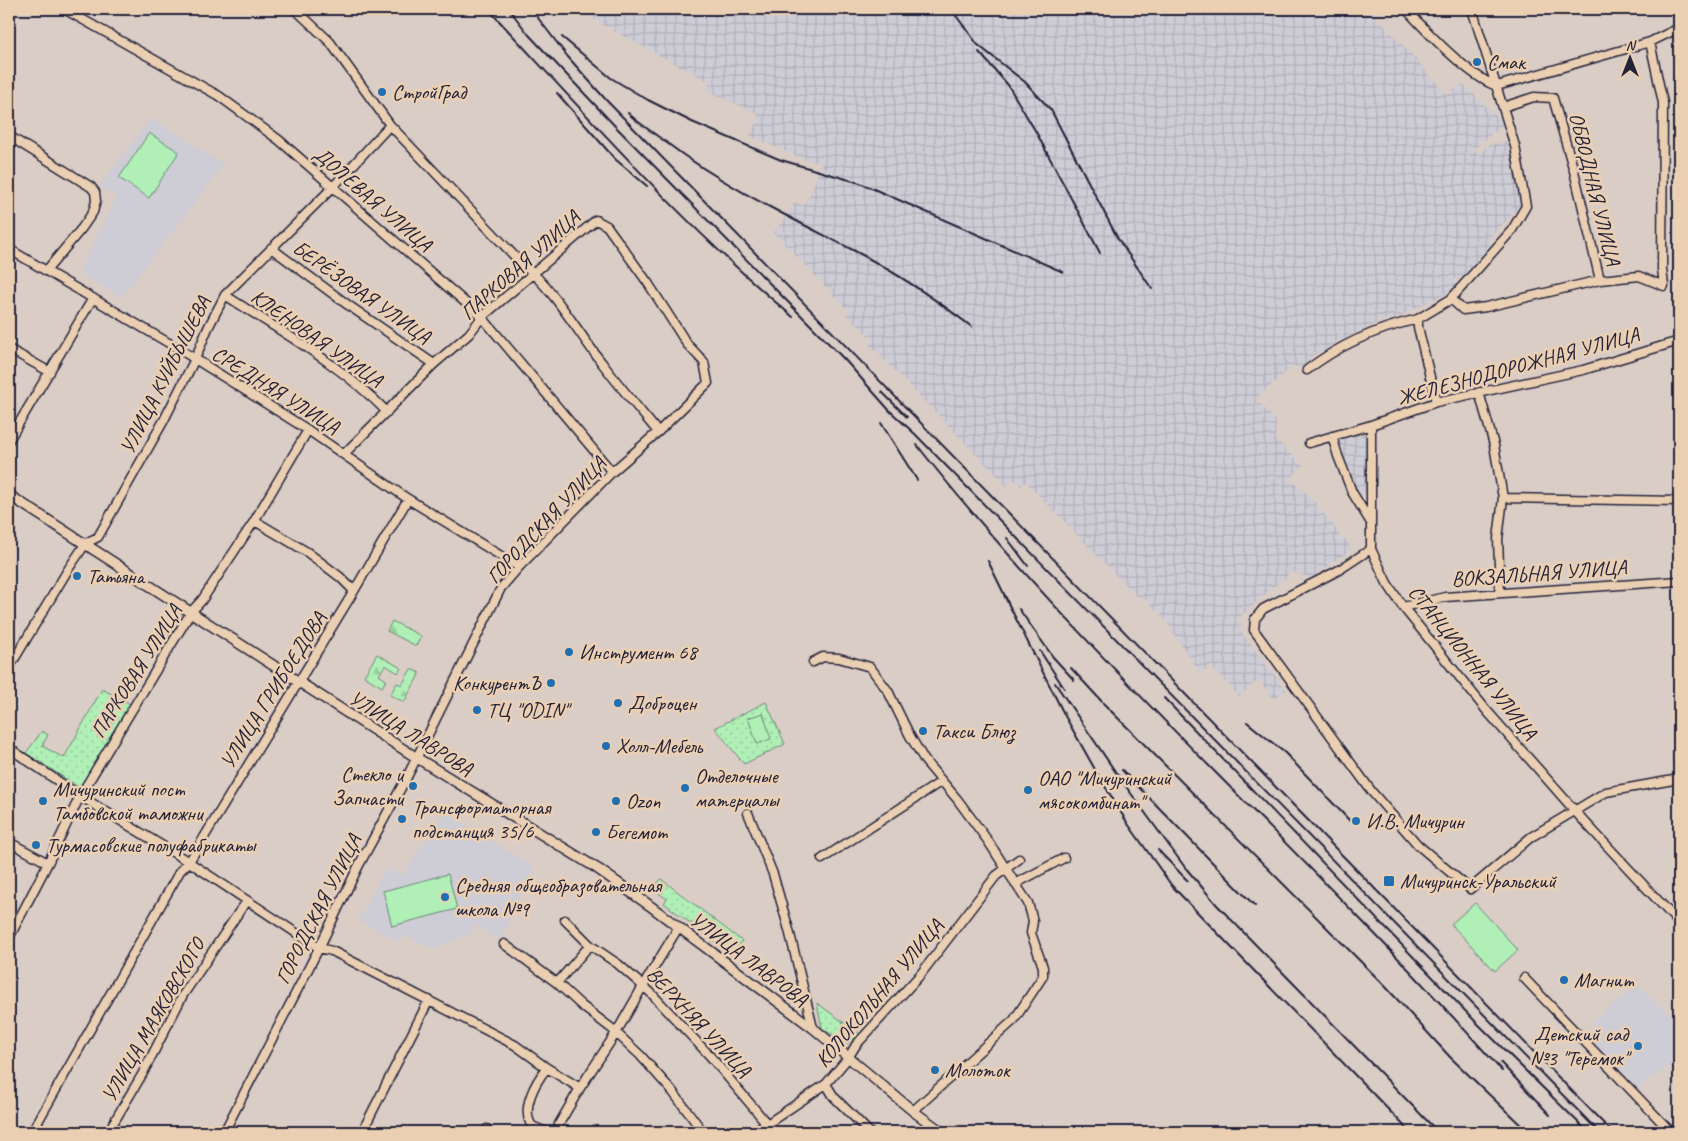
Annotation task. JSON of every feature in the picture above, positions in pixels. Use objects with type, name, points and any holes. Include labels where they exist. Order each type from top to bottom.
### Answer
[{"type":"main road","name":"УЛИЦА ЛАВРОВА","points":[[9,495],[416,758],[580,857],[649,905],[813,1028],[914,1112],[942,1132]]},
{"type":"street","name":"ДОЛЕВАЯ УЛИЦА","points":[[64,9],[219,96],[279,140],[482,317],[612,472]]},
{"type":"street","points":[[295,9],[330,42],[390,125],[522,264],[534,274],[558,302],[601,363],[658,432]]},
{"type":"street","points":[[1406,9],[1465,66],[1485,82],[1497,86],[1650,42],[1679,28]]},
{"type":"street","points":[[1307,370],[1369,334],[1392,324],[1418,319],[1451,300],[1512,230],[1526,206],[1515,146],[1472,9]]},
{"type":"street","points":[[1451,300],[1463,310],[1486,307],[1600,280],[1639,276],[1664,286],[1662,269],[1663,103],[1650,42]]},
{"type":"street","name":"ОБВОДНАЯ УЛИЦА","points":[[1503,107],[1534,97],[1553,98],[1574,171],[1600,280]]},
{"type":"street","name":"УЛИЦА КУЙБЫШЕВА","points":[[9,668],[69,568],[86,544],[98,537],[163,422],[226,295],[332,188],[390,125]]},
{"type":"street","points":[[9,136],[91,187],[94,192],[96,201],[93,212],[46,271]]},
{"type":"street","name":"ПАРКОВАЯ УЛИЦА","points":[[344,454],[434,364],[469,334],[482,317],[596,220],[607,226],[648,283],[687,344],[704,362],[708,383]]},
{"type":"street","name":"БЕРЁЗОВАЯ УЛИЦА","points":[[271,248],[348,305],[434,364]]},
{"type":"street","name":"СРЕДНЯЯ УЛИЦА","points":[[9,249],[94,298],[308,430],[408,500],[519,567]]},
{"type":"street","name":"КЛЕНОВАЯ УЛИЦА","points":[[226,295],[312,352],[367,392],[387,412]]},
{"type":"street","points":[[9,440],[94,298]]},
{"type":"street","points":[[1418,319],[1436,402]]},
{"type":"street","name":"ЖЕЛЕЗНОДОРОЖНАЯ УЛИЦА","points":[[1309,443],[1436,402],[1583,370],[1679,342]]},
{"type":"street","points":[[9,349],[50,372]]},
{"type":"street","name":"ГОРОДСКАЯ УЛИЦА","points":[[224,1132],[319,948],[359,864],[416,758],[502,588],[519,567],[612,472],[658,432],[708,383]]},
{"type":"street","points":[[1480,392],[1494,445],[1503,498],[1498,539],[1500,592]]},
{"type":"street","name":"СТАНЦИОННАЯ УЛИЦА","points":[[1371,424],[1371,549],[1387,583],[1403,607],[1487,711],[1574,810],[1679,922]]},
{"type":"street","name":"ПАРКОВАЯ УЛИЦА","points":[[9,938],[80,796],[192,612],[255,520],[308,430]]},
{"type":"street","points":[[1332,436],[1352,492],[1371,523]]},
{"type":"street","points":[[1503,498],[1679,501]]},
{"type":"street","name":"УЛИЦА ГРИБОЕДОВА","points":[[32,1132],[180,871],[189,862],[408,500]]},
{"type":"street","points":[[255,520],[307,552],[340,577],[354,592]]},
{"type":"street","points":[[1371,549],[1339,570],[1263,609],[1255,619],[1254,630],[1372,792],[1418,845],[1470,889],[1531,837],[1606,792],[1679,779]]},
{"type":"street","name":"ВОКЗАЛЬНАЯ УЛИЦА","points":[[1403,607],[1445,596],[1679,581]]},
{"type":"street","points":[[813,662],[823,657],[839,658],[870,666],[888,691],[925,762],[958,799],[1028,903],[1033,921],[1031,933],[1043,967],[1043,976],[1014,1020],[914,1112]]},
{"type":"street","points":[[1679,686],[1679,768]]},
{"type":"street","points":[[9,748],[80,796],[189,862],[319,948],[332,951],[515,1045],[547,1068],[580,1088]]},
{"type":"street","points":[[822,859],[942,781]]},
{"type":"street","name":"УЛИЦА ЛАВРОВА","points":[[748,813],[773,874],[813,1028]]},
{"type":"street","points":[[9,842],[48,863]]},
{"type":"street","points":[[1015,884],[1064,858]]},
{"type":"street","name":"КОЛОКОЛЬНАЯ УЛИЦА","points":[[750,1132],[767,1124],[826,1084],[848,1058],[856,1045],[920,975],[996,876],[1019,859]]},
{"type":"street","name":"УЛИЦА МАЯКОВСКОГО","points":[[108,1132],[143,1073],[183,995],[240,908],[247,902]]},
{"type":"street","name":"ВЕРХНЯЯ УЛИЦА","points":[[565,920],[590,945],[618,964],[643,986],[710,1056],[756,1108],[774,1132]]},
{"type":"street","points":[[558,1132],[559,1124],[580,1088],[616,1033],[678,928]]},
{"type":"street","points":[[504,944],[557,984],[640,1055],[673,1092],[704,1132]]},
{"type":"street","points":[[557,984],[590,945]]},
{"type":"street","points":[[1524,978],[1671,1132]]},
{"type":"street","points":[[362,1132],[429,1000]]},
{"type":"street","points":[[546,1132],[532,1126],[528,1115],[532,1091],[547,1068]]},
{"type":"street","points":[[826,1084],[834,1098],[869,1132]]},
{"type":"shaded area","points":[[580,9],[1368,9],[1447,95],[1463,84],[1504,124],[1473,149],[1478,154],[1490,145],[1507,141],[1516,172],[1520,197],[1518,209],[1490,236],[1490,245],[1460,281],[1458,278],[1453,279],[1457,288],[1392,320],[1384,319],[1308,358],[1308,365],[1301,371],[1294,365],[1255,399],[1276,421],[1275,439],[1303,465],[1290,479],[1315,502],[1318,508],[1331,521],[1342,541],[1346,539],[1352,550],[1312,578],[1290,571],[1286,578],[1273,587],[1237,620],[1242,627],[1239,630],[1286,690],[1274,699],[1259,680],[1239,696],[1211,666],[1200,673],[1168,622],[1143,597],[1140,600],[1026,482],[1021,486],[1014,479],[1007,486],[869,344],[873,340],[846,314],[849,311],[774,233],[795,202],[804,205],[812,191],[821,164],[799,157],[750,136],[758,118],[757,113],[707,91],[709,82],[603,25]]},
{"type":"shaded area","points":[[151,117],[224,165],[121,298],[79,272],[117,197],[99,187]]},
{"type":"shaded area","points":[[1365,434],[1366,493],[1356,494],[1339,442],[1350,435]]},
{"type":"shaded area","name":"Средняя общеобразовательная школа №9","points":[[444,811],[534,868],[500,940],[475,925],[469,934],[434,949],[405,935],[399,942],[358,920],[386,868],[403,875]]},
{"type":"shaded area","name":"Детский сад №3 \"Теремок\"","points":[[1638,985],[1679,1025],[1679,1059],[1638,1088],[1584,1033],[1594,1024],[1592,1021]]},
{"type":"green space","points":[[149,133],[179,152],[149,198],[119,178]]},
{"type":"green space","points":[[392,621],[421,636],[416,646],[387,631]]},
{"type":"green space","points":[[377,654],[401,668],[398,673],[385,665],[379,675],[386,680],[382,687],[364,676]]},
{"type":"green space","points":[[411,669],[420,673],[404,702],[390,695],[397,683],[402,685]]},
{"type":"green space","points":[[102,689],[132,705],[80,788],[26,753],[42,731],[48,735],[42,746],[64,758]]},
{"type":"green space","points":[[766,702],[785,744],[744,764],[715,728]]},
{"type":"green space","points":[[763,713],[771,739],[757,744],[748,718]]},
{"type":"green space","points":[[448,874],[457,909],[392,926],[383,891]]},
{"type":"green space","points":[[661,879],[742,941],[732,955],[664,903],[667,899],[653,889]]},
{"type":"green space","points":[[1475,903],[1518,950],[1495,971],[1451,924]]},
{"type":"green space","points":[[817,1003],[861,1035],[846,1044],[822,1028]]},
{"type":"railway","points":[[488,9],[598,128],[674,206],[712,244],[793,317]]},
{"type":"railway","points":[[509,9],[529,35],[615,126],[845,360],[890,411],[915,434],[1599,1132]]},
{"type":"railway","points":[[531,9],[568,57],[607,101],[1612,1132]]},
{"type":"railway","points":[[951,9],[978,45],[1025,82],[1051,110],[1118,239],[1152,289]]},
{"type":"railway","points":[[562,37],[611,78],[648,100],[692,122],[781,160],[860,183],[1063,272]]},
{"type":"railway","points":[[979,52],[1008,85],[1036,132],[1100,253]]},
{"type":"railway","points":[[557,93],[615,159],[647,186]]},
{"type":"railway","points":[[628,113],[689,159],[733,187],[883,266],[928,295],[972,327]]},
{"type":"railway","points":[[882,392],[907,417]]},
{"type":"railway","points":[[881,423],[917,480]]},
{"type":"railway","points":[[917,445],[1022,570],[1134,690],[1382,941],[1502,1071]]},
{"type":"railway","points":[[1007,538],[1028,566]]},
{"type":"railway","points":[[988,561],[1007,600]]},
{"type":"railway","points":[[1004,595],[1065,716],[1097,773],[1128,824],[1172,886],[1410,1132]]},
{"type":"railway","points":[[1019,609],[1053,657],[1074,680]]},
{"type":"railway","points":[[1040,651],[1064,688]]},
{"type":"railway","points":[[1071,668],[1105,705],[1384,985],[1450,1057],[1528,1132]]},
{"type":"railway","points":[[1055,683],[1119,777],[1184,866],[1217,905],[1438,1132]]},
{"type":"railway","points":[[1164,698],[1475,1021],[1588,1132]]},
{"type":"railway","points":[[1247,722],[1285,753],[1350,821]]},
{"type":"railway","points":[[1122,770],[1255,906]]},
{"type":"railway","points":[[1158,850],[1188,881]]},
{"type":"railway","points":[[1500,1062],[1550,1115]]},
{"type":"place","name":"Смак","points":[[1477,62]]},
{"type":"place","name":"СтройГрад","points":[[382,92]]},
{"type":"place","name":"Татьяна","points":[[77,576]]},
{"type":"place","name":"Инструмент 68","points":[[569,652]]},
{"type":"place","name":"КонкурентЪ","points":[[551,683]]},
{"type":"place","name":"Доброцен","points":[[618,703]]},
{"type":"place","name":"ТЦ \"ODIN\"","points":[[477,710]]},
{"type":"place","name":"Такси Блюз","points":[[923,731]]},
{"type":"place","name":"Холл-Мебель","points":[[606,746]]},
{"type":"place","name":"Стекло и Запчасти","points":[[413,786]]},
{"type":"place","name":"Отделочные материалы","points":[[685,788]]},
{"type":"place","name":"ОАО \"Мичуринский мясокомбинат\"","points":[[1028,790]]},
{"type":"place","name":"Мичуринский пост Тамбовской таможни","points":[[43,801]]},
{"type":"place","name":"Ozon","points":[[616,801]]},
{"type":"place","name":"Трансформаторная подстанция 35/6","points":[[402,819]]},
{"type":"place","name":"И.В. Мичурин","points":[[1356,821]]},
{"type":"place","name":"Бегемот","points":[[596,832]]},
{"type":"place","name":"Турмасовские полуфабрикаты","points":[[36,845]]},
{"type":"place","name":"Мичуринск-Уральский","points":[[1389,881]]},
{"type":"place","name":"Средняя общеобразовательная школа №9","points":[[445,897]]},
{"type":"place","name":"Магнит","points":[[1564,980]]},
{"type":"place","name":"Детский сад №3 \"Теремок\"","points":[[1638,1046]]},
{"type":"place","name":"Молоток","points":[[935,1070]]}]
